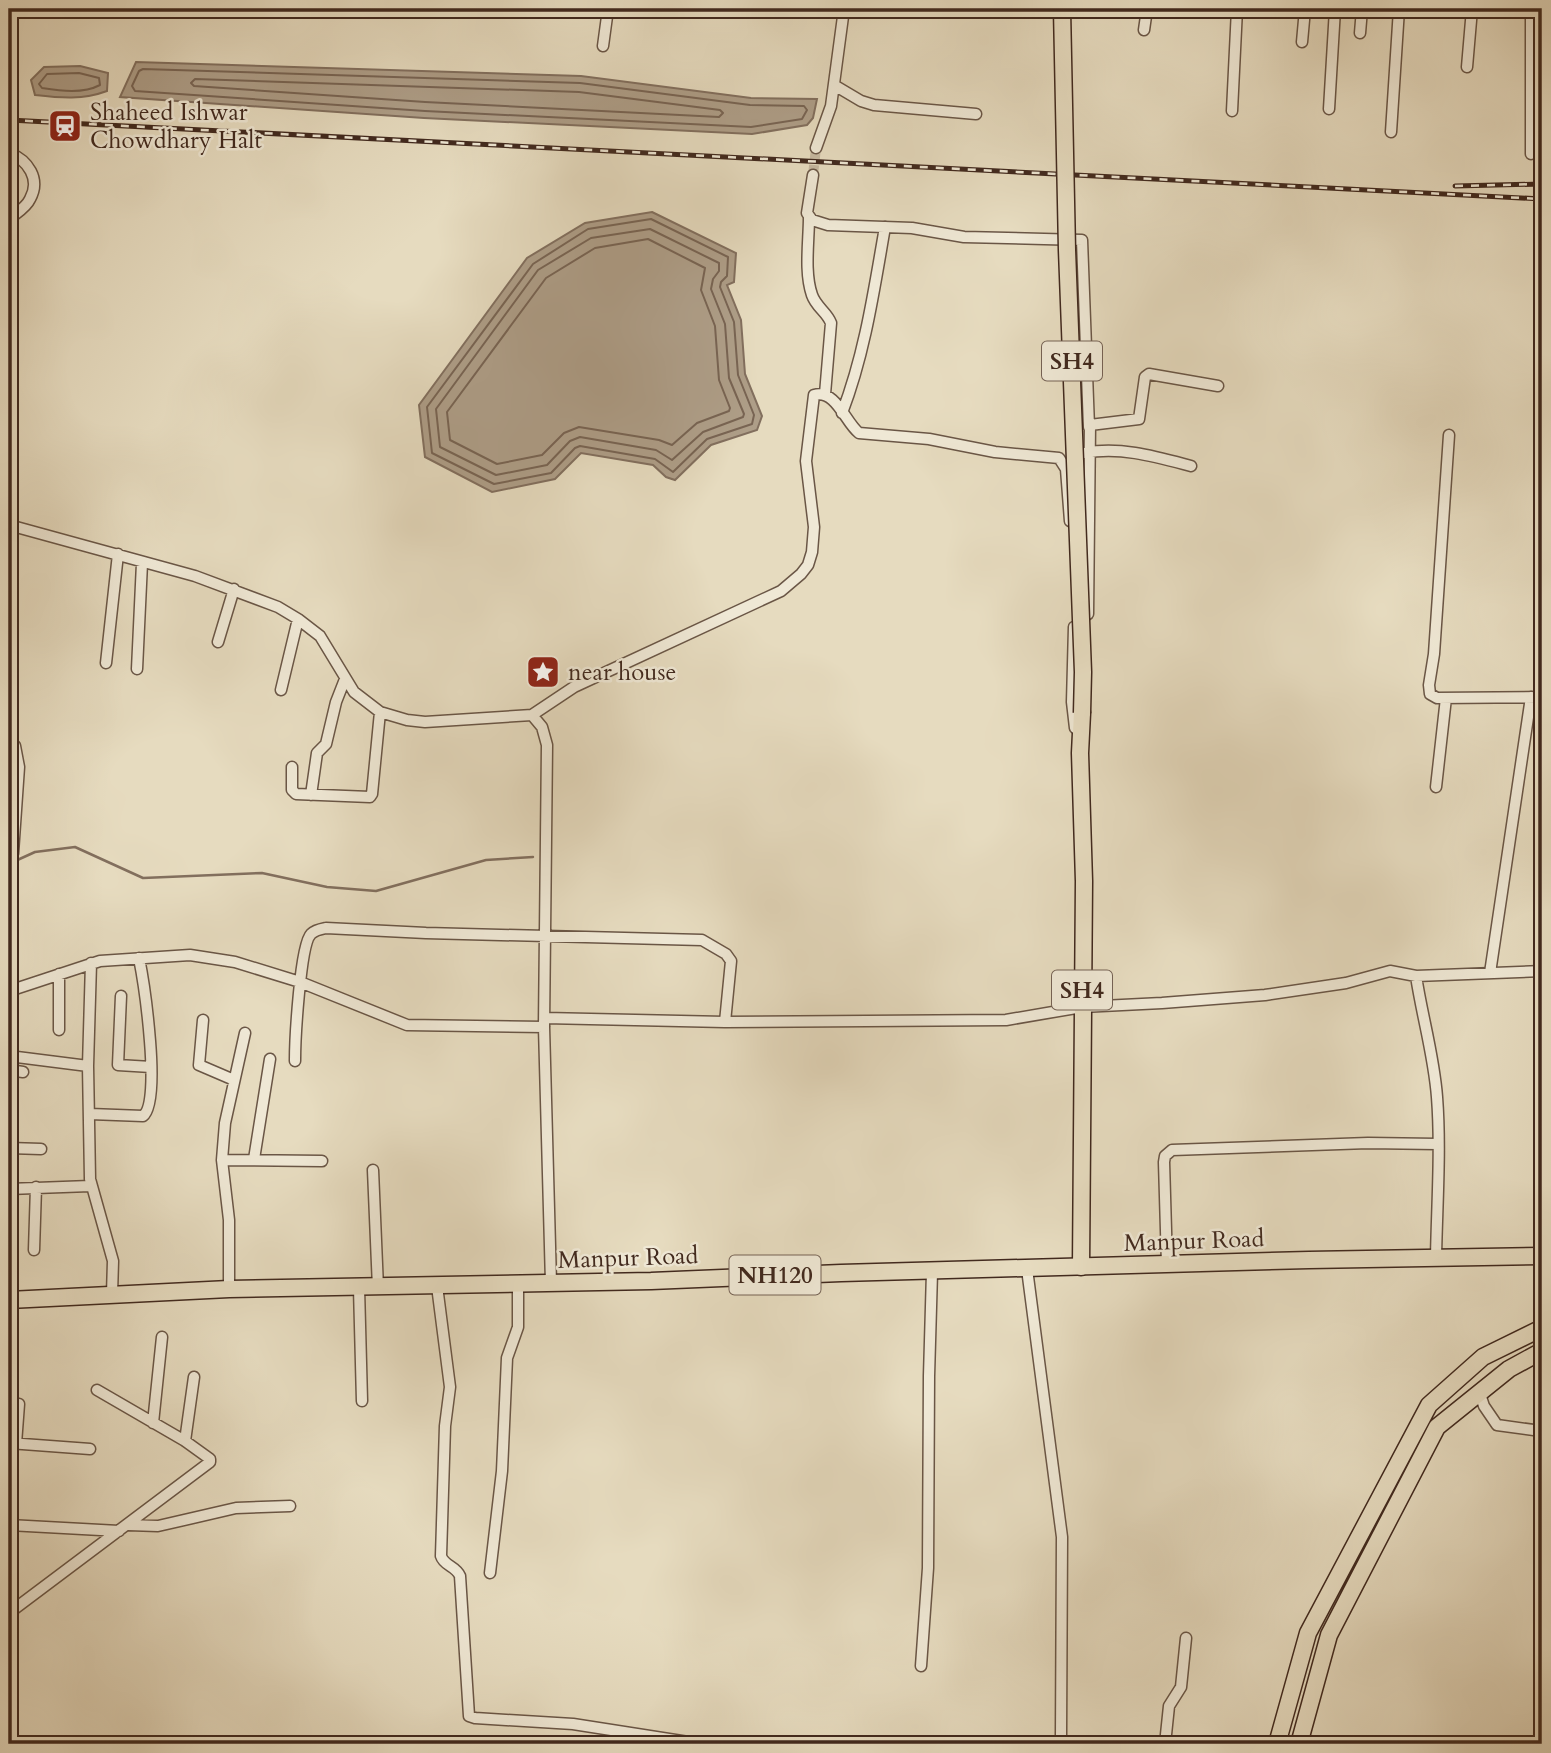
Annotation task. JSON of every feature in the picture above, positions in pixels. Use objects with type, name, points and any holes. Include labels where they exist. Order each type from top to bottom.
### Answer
[{"type":"main road","name":"SH4","points":[[1062,9],[1082,659],[1080,753],[1084,881],[1081,1267]]},
{"type":"main road","name":"Manpur Road","points":[[9,1300],[229,1289],[359,1289],[1542,1256]]},
{"type":"main road","points":[[1277,1744],[1308,1633],[1429,1405],[1483,1357],[1542,1328]]},
{"type":"main road","points":[[1299,1744],[1329,1635],[1437,1427],[1509,1368],[1542,1352]]},
{"type":"street","points":[[603,46],[608,9]]},
{"type":"street","points":[[816,148],[831,106],[844,9]]},
{"type":"street","points":[[1144,30],[1147,9]]},
{"type":"street","points":[[1232,111],[1237,9]]},
{"type":"street","points":[[1302,42],[1305,9]]},
{"type":"street","points":[[1329,109],[1335,9]]},
{"type":"street","points":[[1360,33],[1362,9]]},
{"type":"street","points":[[1391,132],[1399,9]]},
{"type":"street","points":[[1467,67],[1472,9]]},
{"type":"street","points":[[1531,9],[1531,154]]},
{"type":"street","points":[[834,85],[861,101],[881,107],[976,114]]},
{"type":"street","points":[[9,153],[30,167],[33,184],[30,201],[9,219]]},
{"type":"street","points":[[813,175],[807,208],[809,277],[811,292],[831,321],[825,394]]},
{"type":"street","points":[[809,217],[828,225],[925,229],[964,237],[1082,240],[1089,427],[1090,697],[1082,719]]},
{"type":"street","points":[[842,413],[855,380],[864,345],[885,227]]},
{"type":"street","points":[[1089,427],[1092,423],[1139,419],[1145,377],[1149,374],[1218,386]]},
{"type":"street","points":[[9,525],[195,576],[278,607],[313,629],[327,644],[345,679],[362,700],[380,712],[425,722],[532,715],[574,687],[781,591],[801,574],[808,565],[812,552],[814,527],[806,461],[814,395],[825,394],[831,398],[856,430],[864,434],[929,439],[995,452],[1060,459],[1089,452],[1138,454],[1191,466]]},
{"type":"street","points":[[1449,435],[1434,654],[1429,689],[1431,696],[1542,697]]},
{"type":"street","points":[[1060,459],[1066,469],[1072,550],[1072,702],[1080,753]]},
{"type":"street","points":[[106,663],[118,554]]},
{"type":"street","points":[[137,669],[142,563]]},
{"type":"street","points":[[218,642],[234,589]]},
{"type":"street","points":[[281,690],[298,619]]},
{"type":"street","points":[[312,795],[317,753],[326,744],[336,702],[345,679]]},
{"type":"street","points":[[1490,973],[1531,697]]},
{"type":"street","points":[[1436,787],[1447,698]]},
{"type":"street","points":[[292,767],[293,792],[366,798],[372,796],[380,712]]},
{"type":"street","points":[[532,715],[542,727],[547,745],[543,936],[551,1283]]},
{"type":"street","points":[[9,745],[15,746],[19,766],[13,853],[9,864]]},
{"type":"street","points":[[295,1061],[300,982],[308,939],[318,929],[326,928],[702,940],[726,954],[731,961],[725,1022]]},
{"type":"street","points":[[9,991],[91,963],[190,955],[235,962],[300,982],[407,1025],[1006,1020],[1082,1007],[1265,995],[1353,981],[1390,971],[1416,976],[1542,971]]},
{"type":"street","points":[[90,1114],[146,1115],[149,1109],[152,1067],[147,1006],[139,958]]},
{"type":"street","points":[[91,963],[90,1186],[113,1261],[112,1294]]},
{"type":"street","points":[[59,974],[59,1030]]},
{"type":"street","points":[[1416,976],[1423,1024],[1433,1061],[1437,1098],[1436,1257]]},
{"type":"street","points":[[121,996],[118,1065],[152,1067]]},
{"type":"street","points":[[203,1020],[199,1065],[234,1080]]},
{"type":"street","points":[[229,1289],[229,1220],[222,1160],[225,1123],[245,1032]]},
{"type":"street","points":[[9,1056],[89,1066]]},
{"type":"street","points":[[254,1159],[270,1059]]},
{"type":"street","points":[[9,1070],[23,1072]]},
{"type":"street","points":[[1167,1265],[1164,1162],[1165,1156],[1172,1150],[1368,1143],[1437,1144]]},
{"type":"street","points":[[9,1148],[41,1149]]},
{"type":"street","points":[[222,1160],[322,1161]]},
{"type":"street","points":[[373,1170],[378,1288]]},
{"type":"street","points":[[9,1189],[90,1186]]},
{"type":"street","points":[[34,1250],[37,1187]]},
{"type":"street","points":[[1027,1269],[1062,1537],[1061,1735],[1064,1744]]},
{"type":"street","points":[[921,1666],[928,1568],[932,1272]]},
{"type":"street","points":[[490,1573],[502,1471],[507,1358],[518,1327],[518,1284]]},
{"type":"street","points":[[437,1286],[450,1387],[445,1426],[441,1556],[460,1576],[469,1716],[573,1724],[701,1744]]},
{"type":"street","points":[[359,1289],[362,1401]]},
{"type":"street","points":[[153,1423],[162,1337]]},
{"type":"street","points":[[185,1441],[194,1377]]},
{"type":"street","points":[[9,1613],[210,1464],[210,1459],[185,1441],[96,1390]]},
{"type":"street","points":[[1479,1391],[1484,1406],[1497,1425],[1541,1431]]},
{"type":"street","points":[[19,1404],[12,1444],[90,1449]]},
{"type":"street","points":[[9,1525],[124,1528],[158,1526],[236,1508],[290,1506]]},
{"type":"street","points":[[1165,1744],[1169,1706],[1181,1687],[1186,1638]]},
{"type":"water","points":[[136,62],[581,76],[751,98],[817,99],[813,118],[807,125],[752,134],[424,118],[120,97]]},
{"type":"water","points":[[80,66],[108,73],[107,91],[72,98],[35,95],[31,80],[44,67]]},
{"type":"water","points":[[652,212],[736,253],[734,282],[727,285],[741,320],[745,374],[762,416],[757,430],[711,445],[675,480],[666,477],[653,465],[581,453],[555,479],[492,492],[425,457],[419,405],[527,258],[585,223]]},
{"type":"waterway","points":[[13,862],[35,852],[75,847],[143,878],[262,873],[327,887],[376,891],[486,860],[533,857]]},
{"type":"tunnel","points":[[813,175],[816,148]]},
{"type":"railway","points":[[9,120],[1542,199]]},
{"type":"railway","points":[[1455,186],[1542,184]]},
{"type":"place","name":"Shaheed Ishwar Chowdhary Halt","points":[[65,126]]},
{"type":"place","name":"near house","points":[[543,672]]}]
